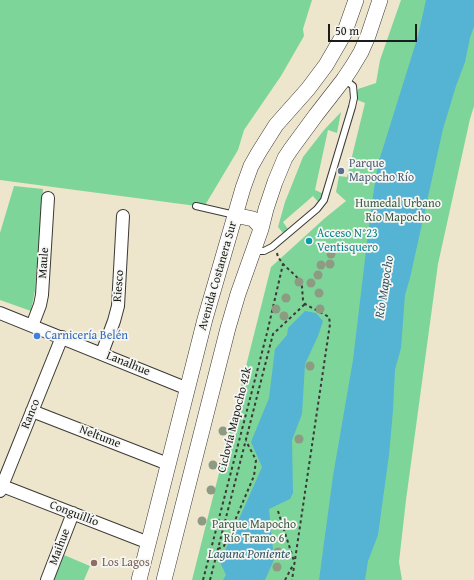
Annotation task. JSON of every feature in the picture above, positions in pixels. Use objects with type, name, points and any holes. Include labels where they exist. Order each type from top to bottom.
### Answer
[{"type":"street","name":"Avenida Costanera Sur","points":[[140,580],[205,319],[243,188],[258,152],[276,125],[308,89],[326,65],[344,34],[356,0]]},
{"type":"street","name":"Avenida Costanera Sur","points":[[164,580],[230,321],[261,229],[270,196],[286,158],[303,132],[344,79],[361,52],[380,0]]},
{"type":"street","name":"Maule","points":[[32,326],[42,295],[48,198]]},
{"type":"street","points":[[235,214],[254,220],[261,229]]},
{"type":"street","name":"Riesco","points":[[102,353],[118,306],[123,216]]},
{"type":"street","name":"Lanalhue","points":[[0,313],[188,389]]},
{"type":"street","name":"Ranco","points":[[1,487],[62,337]]},
{"type":"street","points":[[188,389],[200,388],[214,380]]},
{"type":"street","name":"Neltume","points":[[32,411],[168,464]]},
{"type":"street","name":"Conguillío","points":[[1,487],[73,513],[148,543]]},
{"type":"street","name":"Maihue","points":[[47,580],[73,513]]},
{"type":"lane","points":[[253,251],[264,251],[272,247],[317,209],[324,200],[346,130],[354,98],[353,86],[344,79]]},
{"type":"lane","points":[[196,206],[235,214]]},
{"type":"path","points":[[276,244],[278,257],[300,281],[305,304],[329,317],[330,324],[292,580]]},
{"type":"path","name":"Ciclovía Mapocho 42k","points":[[203,580],[267,333],[283,264]]},
{"type":"path","points":[[210,580],[274,334],[305,304]]},
{"type":"path","points":[[218,549],[224,546],[254,476],[256,460],[246,441]]},
{"type":"path","points":[[278,511],[295,562],[285,580]]},
{"type":"green space","points":[[0,0],[312,0],[303,29],[304,36],[281,76],[244,130],[238,150],[204,207],[0,180]]},
{"type":"green space","name":"Humedal Urbano Río Mapocho","points":[[401,0],[474,0],[474,106],[438,264],[406,500],[399,562],[402,580],[192,580],[271,267],[346,201],[336,192],[339,176],[347,177],[365,103],[355,99],[358,89],[376,83],[380,60]]},
{"type":"green space","points":[[341,112],[337,133],[328,130],[315,190],[324,194],[321,201],[319,203],[313,196],[283,222],[288,229],[283,233],[278,227],[285,202],[303,157],[324,130]]},
{"type":"green space","points":[[14,186],[43,189],[35,290],[31,311],[0,300],[0,233]]},
{"type":"green space","points":[[64,555],[90,566],[84,580],[54,580]]},
{"type":"water","name":"Río Mapocho","points":[[426,0],[474,0],[474,26],[465,62],[443,129],[405,295],[401,348],[395,370],[389,455],[378,535],[368,561],[365,580],[319,580],[333,476],[353,360],[371,209],[378,164],[418,36]]},
{"type":"water","name":"Laguna Poniente","points":[[305,311],[316,313],[323,321],[305,364],[302,414],[292,440],[293,493],[290,499],[269,509],[274,560],[265,580],[223,580],[226,575],[220,562],[262,467],[251,442],[269,398],[275,349],[287,335],[288,328]]},
{"type":"place","name":"Parque Mapocho Río","points":[[341,171]]},
{"type":"place","name":"Acceso N°23 Ventisquero","points":[[309,241]]},
{"type":"place","name":"Carnicería Belén","points":[[37,336]]},
{"type":"place","name":"Los Lagos","points":[[94,563]]},
{"type":"park label","name":"Parque Mapocho Río Tramo 6","points":[[254,532]]}]
